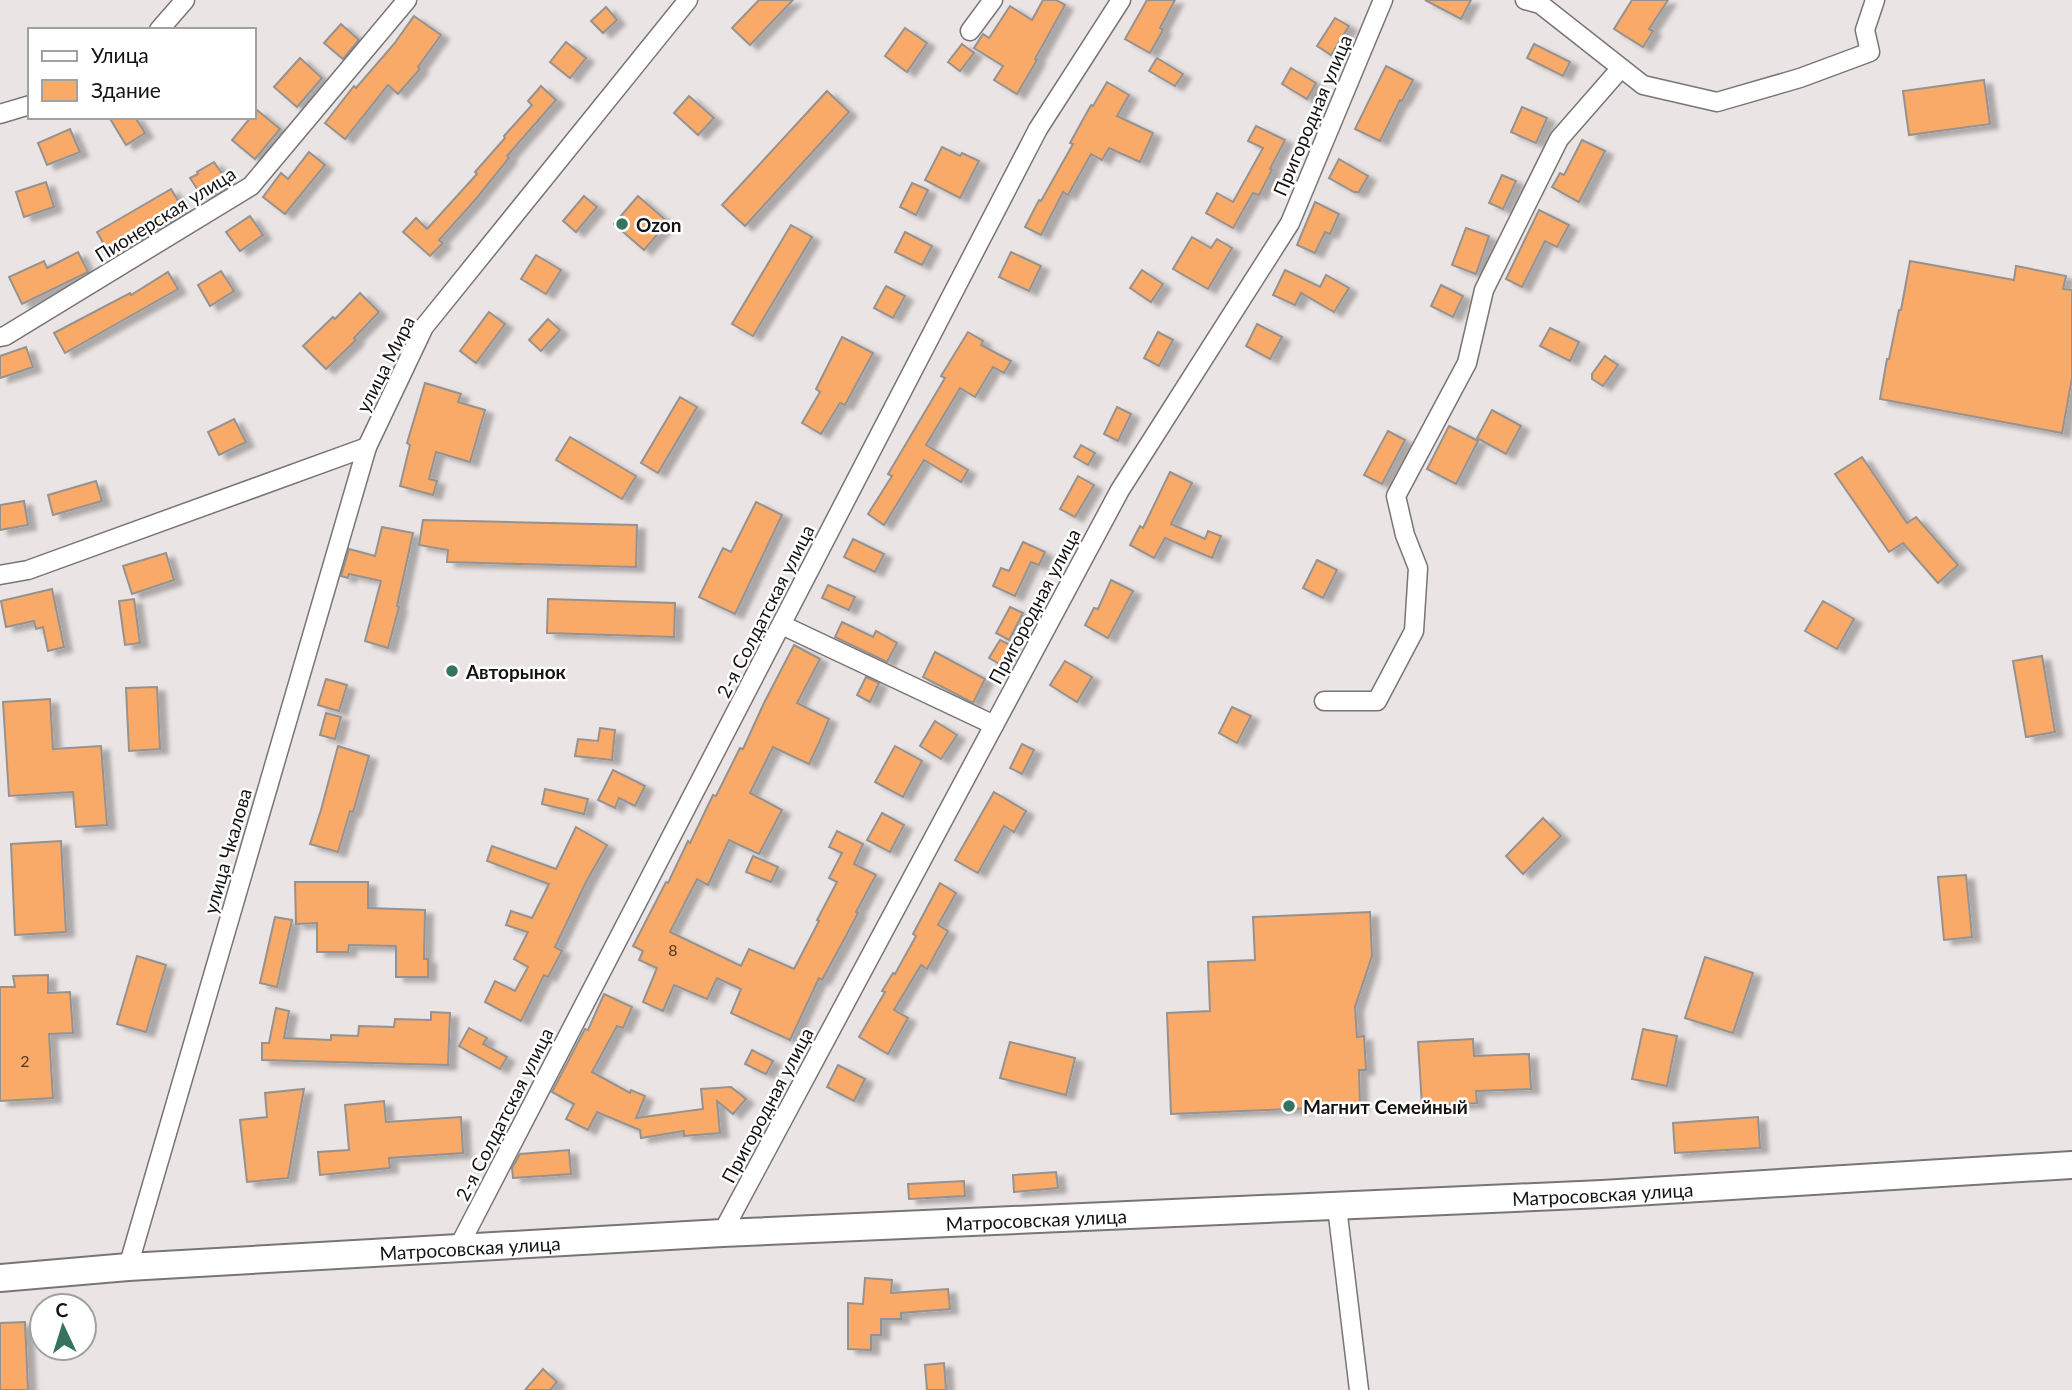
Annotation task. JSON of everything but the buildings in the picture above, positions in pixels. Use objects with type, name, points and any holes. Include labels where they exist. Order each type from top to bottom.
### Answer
[{"type":"highway","name":"Матросовская улица","points":[[0,1278],[128,1267],[722,1233],[1602,1194],[2072,1165]]},
{"type":"street","points":[[161,28],[185,0]]},
{"type":"street","name":"Пионерская улица","points":[[0,337],[5,337],[251,186],[407,0]]},
{"type":"street","points":[[970,31],[993,0]]},
{"type":"street","name":"2-я Солдатская улица","points":[[458,1248],[1038,129],[1121,0]]},
{"type":"street","name":"Пригородная улица","points":[[722,1233],[1120,490],[1290,223],[1382,0]]},
{"type":"street","points":[[1536,1],[1643,85],[1717,102],[1800,78],[1870,52],[1865,30],[1875,0]]},
{"type":"street","name":"улица Мира","points":[[367,447],[424,327],[685,1]]},
{"type":"street","points":[[1324,701],[1377,701],[1414,631],[1418,568],[1405,534],[1396,496],[1467,363],[1484,290],[1559,139],[1621,68]]},
{"type":"street","points":[[0,114],[28,106]]},
{"type":"street","points":[[0,575],[28,569],[367,447]]},
{"type":"street","name":"улица Чкалова","points":[[128,1267],[367,447]]},
{"type":"street","points":[[782,625],[994,725]]},
{"type":"street","points":[[1337,1207],[1359,1390]]},
{"type":"place","name":"Ozon","points":[[622,224]]},
{"type":"place","name":"Авторынок","points":[[452,671]]},
{"type":"place","name":"Магнит Семейный","points":[[1289,1106]]}]
